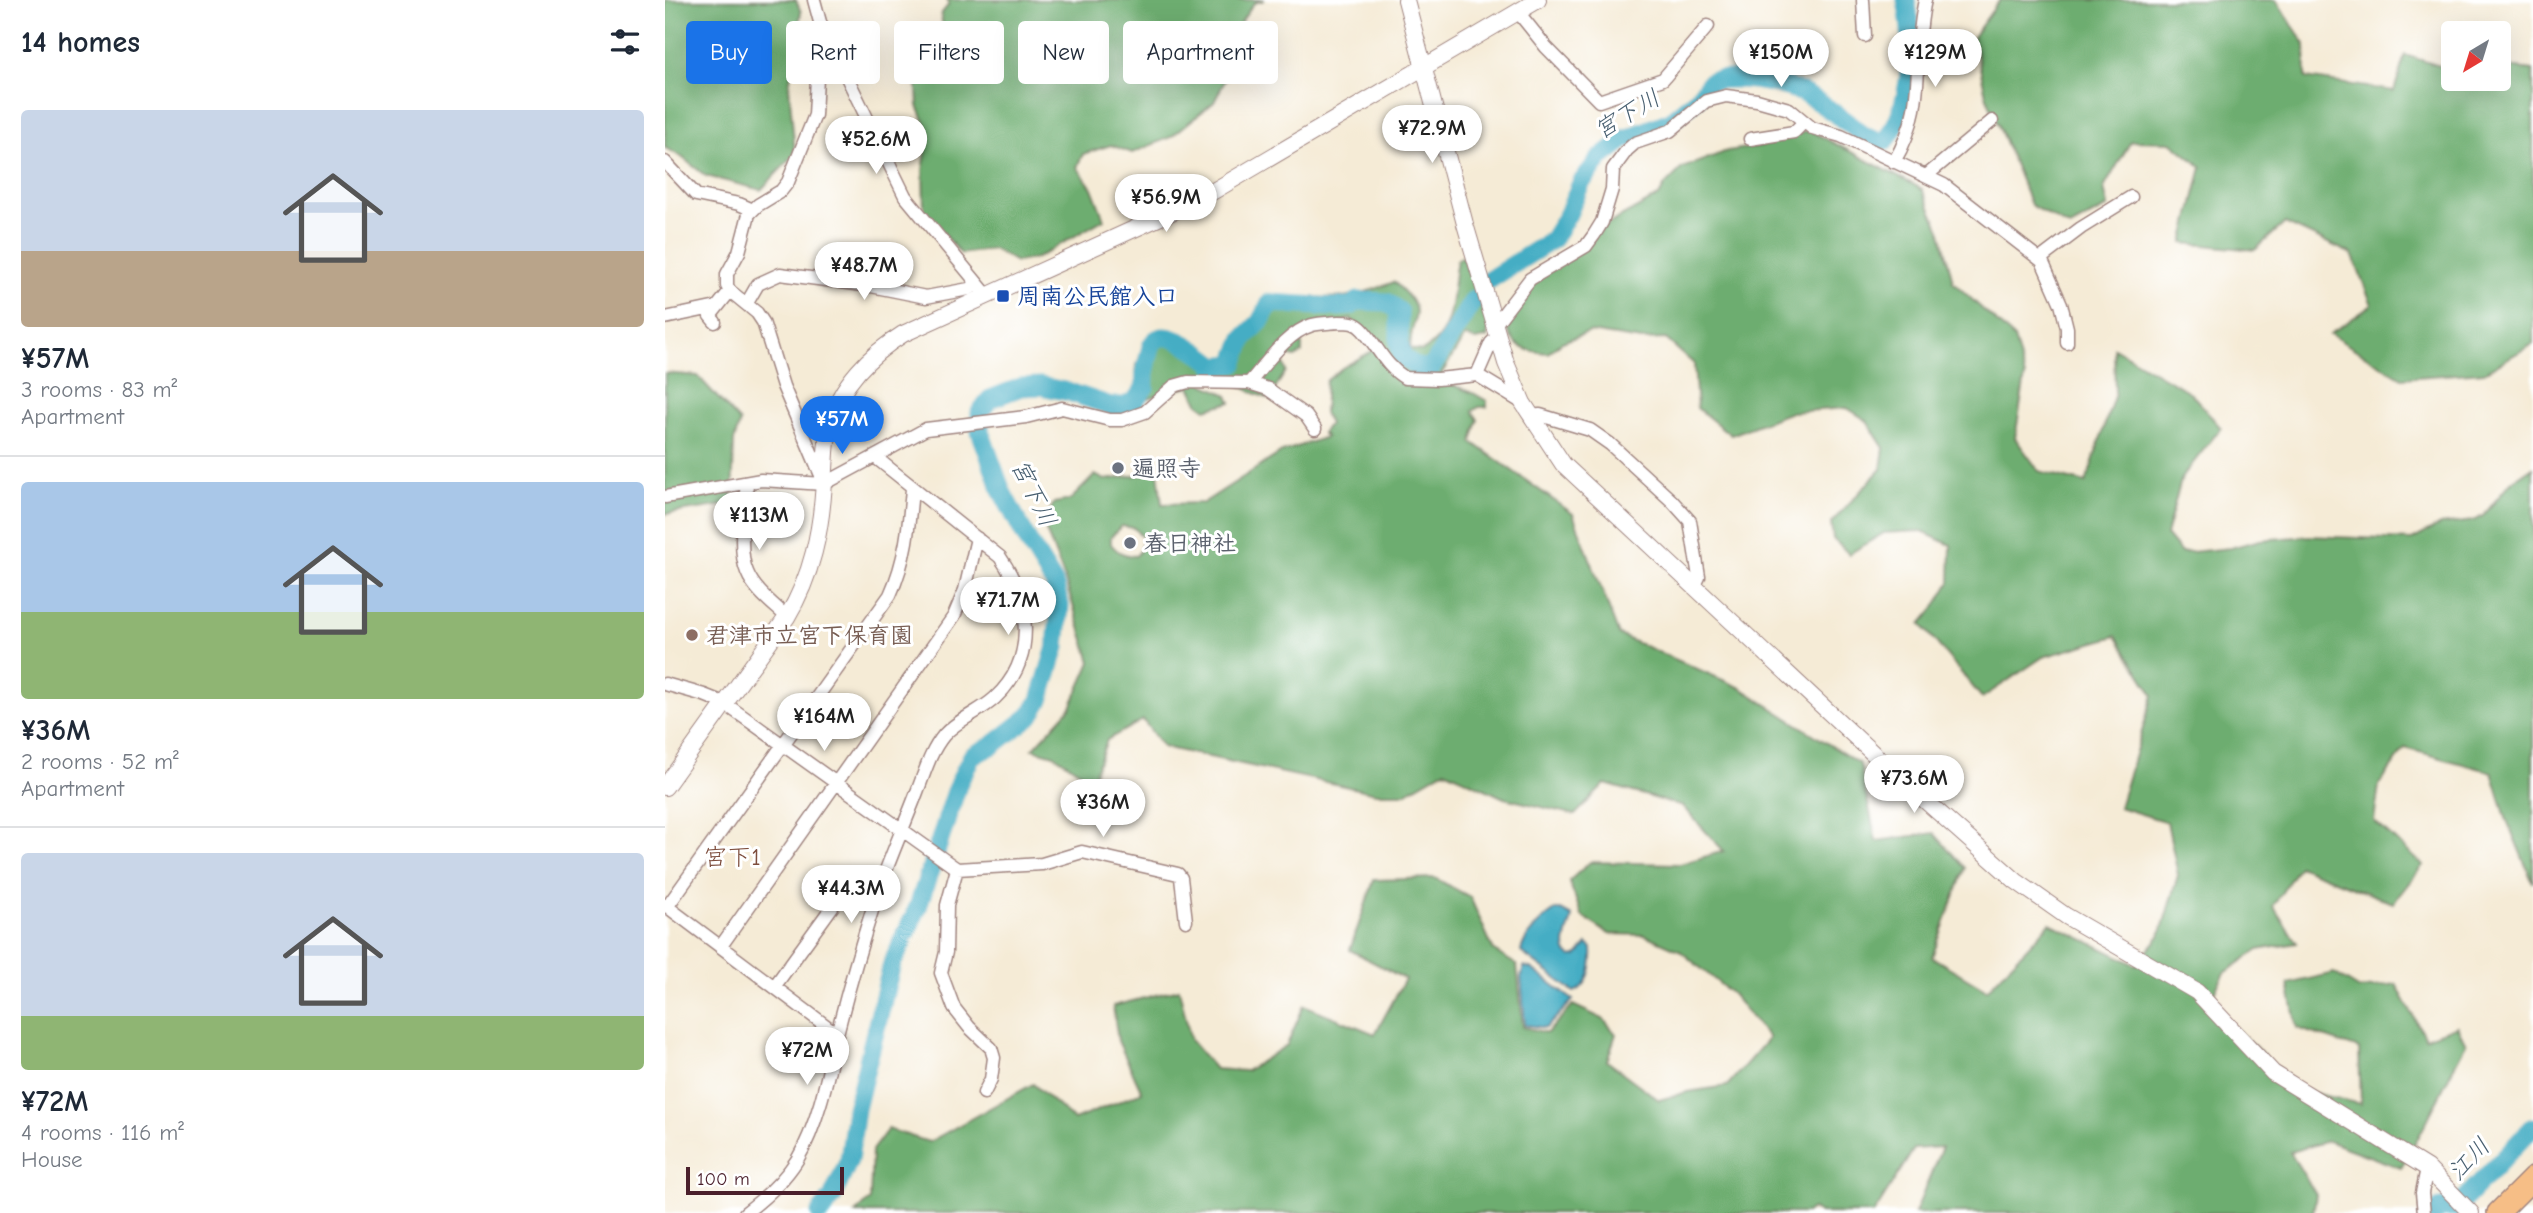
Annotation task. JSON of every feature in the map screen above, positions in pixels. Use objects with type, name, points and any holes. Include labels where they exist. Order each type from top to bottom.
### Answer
[{"type":"highway","points":[[2498,1213],[2533,1178]]},
{"type":"street","points":[[814,0],[820,21]]},
{"type":"street","points":[[1406,0],[1496,331],[1526,410],[1563,464],[1892,771],[2016,881],[2066,916],[2197,992],[2273,1073],[2427,1168],[2470,1211]]},
{"type":"street","points":[[665,787],[787,617],[799,596],[814,555],[829,424],[850,382],[871,357],[903,334],[983,289],[1200,199],[1538,0]]},
{"type":"street","points":[[1863,0],[1865,36]]},
{"type":"street","points":[[1894,162],[1913,122],[1917,99],[1921,19],[1925,0]]},
{"type":"street","points":[[1518,12],[1552,54],[1599,101],[1663,79],[1708,26]]},
{"type":"street","points":[[817,84],[815,115],[788,182],[781,191],[750,214],[737,256],[727,274],[727,286],[747,303],[763,322],[783,386],[824,484]]},
{"type":"street","points":[[850,84],[905,195],[983,289]]},
{"type":"street","points":[[1476,375],[1496,331],[1529,279],[1585,246],[1594,235],[1602,222],[1617,160],[1635,143],[1664,135],[1706,102],[1726,96],[1789,109],[1804,122],[1823,132],[1841,136],[1944,185],[2040,258],[2061,304],[2067,328],[2067,343]]},
{"type":"street","points":[[1926,176],[1991,121]]},
{"type":"street","points":[[1750,139],[1794,132],[1804,122]]},
{"type":"street","points":[[665,162],[696,195],[739,204],[753,210]]},
{"type":"street","points":[[2040,258],[2131,197]]},
{"type":"street","points":[[747,303],[758,284],[775,275],[871,286],[926,297],[983,289]]},
{"type":"street","points":[[715,321],[709,316],[730,291]]},
{"type":"street","points":[[665,318],[717,307]]},
{"type":"street","points":[[1249,383],[1298,332],[1318,324],[1349,322],[1363,330],[1383,359],[1405,378],[1438,379],[1476,375],[1526,410],[1590,430],[1610,444],[1679,508],[1690,521],[1699,577],[1694,587]]},
{"type":"street","points":[[665,497],[761,480],[824,484],[926,429],[1003,420],[1062,408],[1122,421],[1151,408],[1179,384],[1193,382],[1249,383],[1275,393],[1307,416],[1315,429]]},
{"type":"street","points":[[745,1213],[768,1196],[804,1148],[829,1072],[876,900],[932,752],[953,726],[998,696],[1020,659],[1025,622],[1024,605],[1018,588],[1000,557],[875,457]]},
{"type":"street","points":[[747,483],[742,548],[746,571],[768,600],[787,617]]},
{"type":"street","points":[[838,1034],[666,906],[890,595],[905,553],[912,488]]},
{"type":"street","points":[[721,946],[954,616],[969,579],[977,538]]},
{"type":"street","points":[[665,684],[724,703],[953,866],[1042,864],[1082,852],[1163,869],[1178,874],[1181,878],[1186,921]]},
{"type":"street","points":[[953,866],[947,905],[946,952],[941,974],[954,1008],[991,1048],[994,1058],[992,1073],[990,1084],[984,1093]]},
{"type":"street","points":[[774,987],[845,889],[876,900]]},
{"type":"street","points":[[2424,1213],[2422,1193],[2427,1168]]},
{"type":"green space","points":[[665,0],[796,0],[801,12],[800,21],[786,21],[786,84],[789,84],[795,154],[761,190],[706,176],[679,155],[665,148]]},
{"type":"green space","points":[[947,0],[1265,0],[1254,3],[1242,21],[1123,21],[1123,84],[1223,84],[1214,102],[1171,137],[1132,153],[1111,145],[1083,154],[1077,167],[1092,188],[1104,219],[1037,258],[1016,262],[993,249],[961,254],[924,211],[923,170],[929,132],[918,106],[917,84],[1004,84],[1004,21],[942,21],[941,14],[949,4]]},
{"type":"green space","points":[[2000,0],[2276,0],[2305,44],[2306,78],[2394,91],[2405,55],[2441,66],[2441,91],[2511,91],[2511,67],[2533,70],[2533,344],[2484,372],[2402,378],[2330,334],[2372,305],[2352,254],[2285,223],[2255,250],[2183,243],[2202,167],[2171,142],[2131,141],[2104,188],[2108,207],[2070,227],[2031,205],[1986,95],[1973,37]]},
{"type":"green space","points":[[1809,130],[1922,189],[1941,232],[1953,282],[2014,338],[2025,377],[2015,438],[2039,471],[2086,483],[2115,393],[2114,348],[2191,393],[2221,428],[2182,477],[2166,535],[2181,553],[2230,548],[2260,540],[2308,536],[2412,540],[2440,525],[2473,521],[2483,516],[2511,482],[2533,467],[2533,883],[2506,818],[2492,772],[2405,748],[2379,785],[2374,821],[2423,865],[2393,903],[2299,866],[2273,906],[2297,943],[2258,950],[2225,973],[2208,1003],[2301,1090],[2361,1104],[2359,1049],[2297,1028],[2288,984],[2334,973],[2360,989],[2396,984],[2425,1038],[2457,1026],[2466,1044],[2401,1168],[2328,1141],[2290,1152],[2316,1195],[2313,1213],[2181,1213],[2174,1207],[2162,1213],[1915,1213],[1942,1147],[1914,1149],[1874,1213],[1820,1213],[1812,1209],[1806,1213],[855,1213],[870,1200],[872,1150],[888,1129],[929,1142],[1033,1084],[1074,1120],[1142,1092],[1118,1041],[1113,1006],[1179,989],[1191,1041],[1215,1069],[1246,1071],[1287,1045],[1304,1005],[1375,1034],[1405,979],[1350,950],[1374,880],[1435,878],[1470,897],[1494,951],[1517,965],[1523,1027],[1547,1033],[1573,1005],[1603,1019],[1616,1034],[1607,1061],[1659,1100],[1687,1092],[1727,1086],[1769,1038],[1732,994],[1679,950],[1645,935],[1609,934],[1582,916],[1569,881],[1590,862],[1680,864],[1724,851],[1682,806],[1605,784],[1575,815],[1504,798],[1445,770],[1405,793],[1376,793],[1163,747],[1143,720],[1107,740],[1092,780],[1054,755],[1033,749],[1071,707],[1091,662],[1064,577],[1043,523],[1054,503],[1070,500],[1095,475],[1105,480],[1158,472],[1162,504],[1203,503],[1282,452],[1326,437],[1322,433],[1329,424],[1324,413],[1326,381],[1342,368],[1379,347],[1351,319],[1298,336],[1302,353],[1295,357],[1286,355],[1283,362],[1286,371],[1272,399],[1219,376],[1200,376],[1203,384],[1228,395],[1231,402],[1206,409],[1198,403],[1190,386],[1149,398],[1140,393],[1137,365],[1148,345],[1160,337],[1175,336],[1188,340],[1222,359],[1229,356],[1250,321],[1268,305],[1288,299],[1349,296],[1394,282],[1415,307],[1410,349],[1422,351],[1433,344],[1447,323],[1457,260],[1462,257],[1489,325],[1487,338],[1475,340],[1465,336],[1442,373],[1445,382],[1487,401],[1487,407],[1479,407],[1473,411],[1478,420],[1472,442],[1573,514],[1619,635],[1739,687],[1860,764],[1876,841],[1934,833],[1965,868],[1932,957],[1987,990],[2050,923],[2136,965],[2160,936],[2178,875],[2167,822],[2119,807],[2153,695],[2116,636],[2043,657],[1982,698],[1921,624],[1936,606],[1950,582],[1951,545],[1920,531],[1884,533],[1849,554],[1833,539],[1831,523],[1881,469],[1884,448],[1866,420],[1847,408],[1791,412],[1731,435],[1697,408],[1694,364],[1666,339],[1641,340],[1590,332],[1562,342],[1548,353],[1524,349],[1510,336],[1504,320],[1522,291],[1606,225],[1659,196],[1665,185],[1682,168],[1727,151],[1767,145]],"holes":[[[1121,526],[1134,528],[1143,538],[1141,549],[1136,556],[1116,550],[1111,544],[1111,537]]]},
{"type":"green space","points":[[665,373],[698,376],[740,422],[734,441],[732,504],[665,514]]},
{"type":"water","points":[[1555,910],[1572,916],[1565,944],[1567,953],[1571,957],[1577,956],[1587,944],[1592,948],[1587,980],[1574,992],[1521,952],[1529,934]]},
{"type":"water","points":[[1524,966],[1573,1000],[1546,1028],[1525,1025],[1521,977]]},
{"type":"waterway","name":"宮下川","points":[[1489,280],[1552,240],[1568,214],[1581,183],[1600,158],[1625,139],[1670,121],[1698,98],[1711,81],[1743,79],[1788,87],[1814,99],[1866,137],[1886,141],[1901,109],[1909,73],[1910,35],[1906,0]]},
{"type":"waterway","name":"宮下川","points":[[820,1213],[832,1198],[849,1160],[856,1109],[892,964],[918,907],[959,782],[972,756],[993,745],[1030,716],[1040,700],[1056,647],[1060,605],[1054,583],[1002,492],[980,431],[980,412],[990,399],[1021,387],[1041,386],[1111,406],[1124,406],[1134,402],[1145,387],[1150,351],[1157,339],[1163,337],[1179,341],[1216,366],[1234,364],[1244,338],[1260,322],[1270,303],[1335,307],[1351,306],[1358,301],[1387,302],[1399,311],[1402,357],[1418,368],[1432,367],[1474,299]]},
{"type":"waterway","name":"江川","points":[[2435,1213],[2440,1208],[2456,1208],[2533,1127]]},
{"type":"place","name":"周南公民館入口","points":[[1003,296]]},
{"type":"place","name":"遍照寺","points":[[1118,468]]},
{"type":"place","name":"春日神社","points":[[1130,543]]},
{"type":"place","name":"君津市立宮下保育園","points":[[692,635]]},
{"type":"district","name":"宮下1","points":[[732,857]]}]
